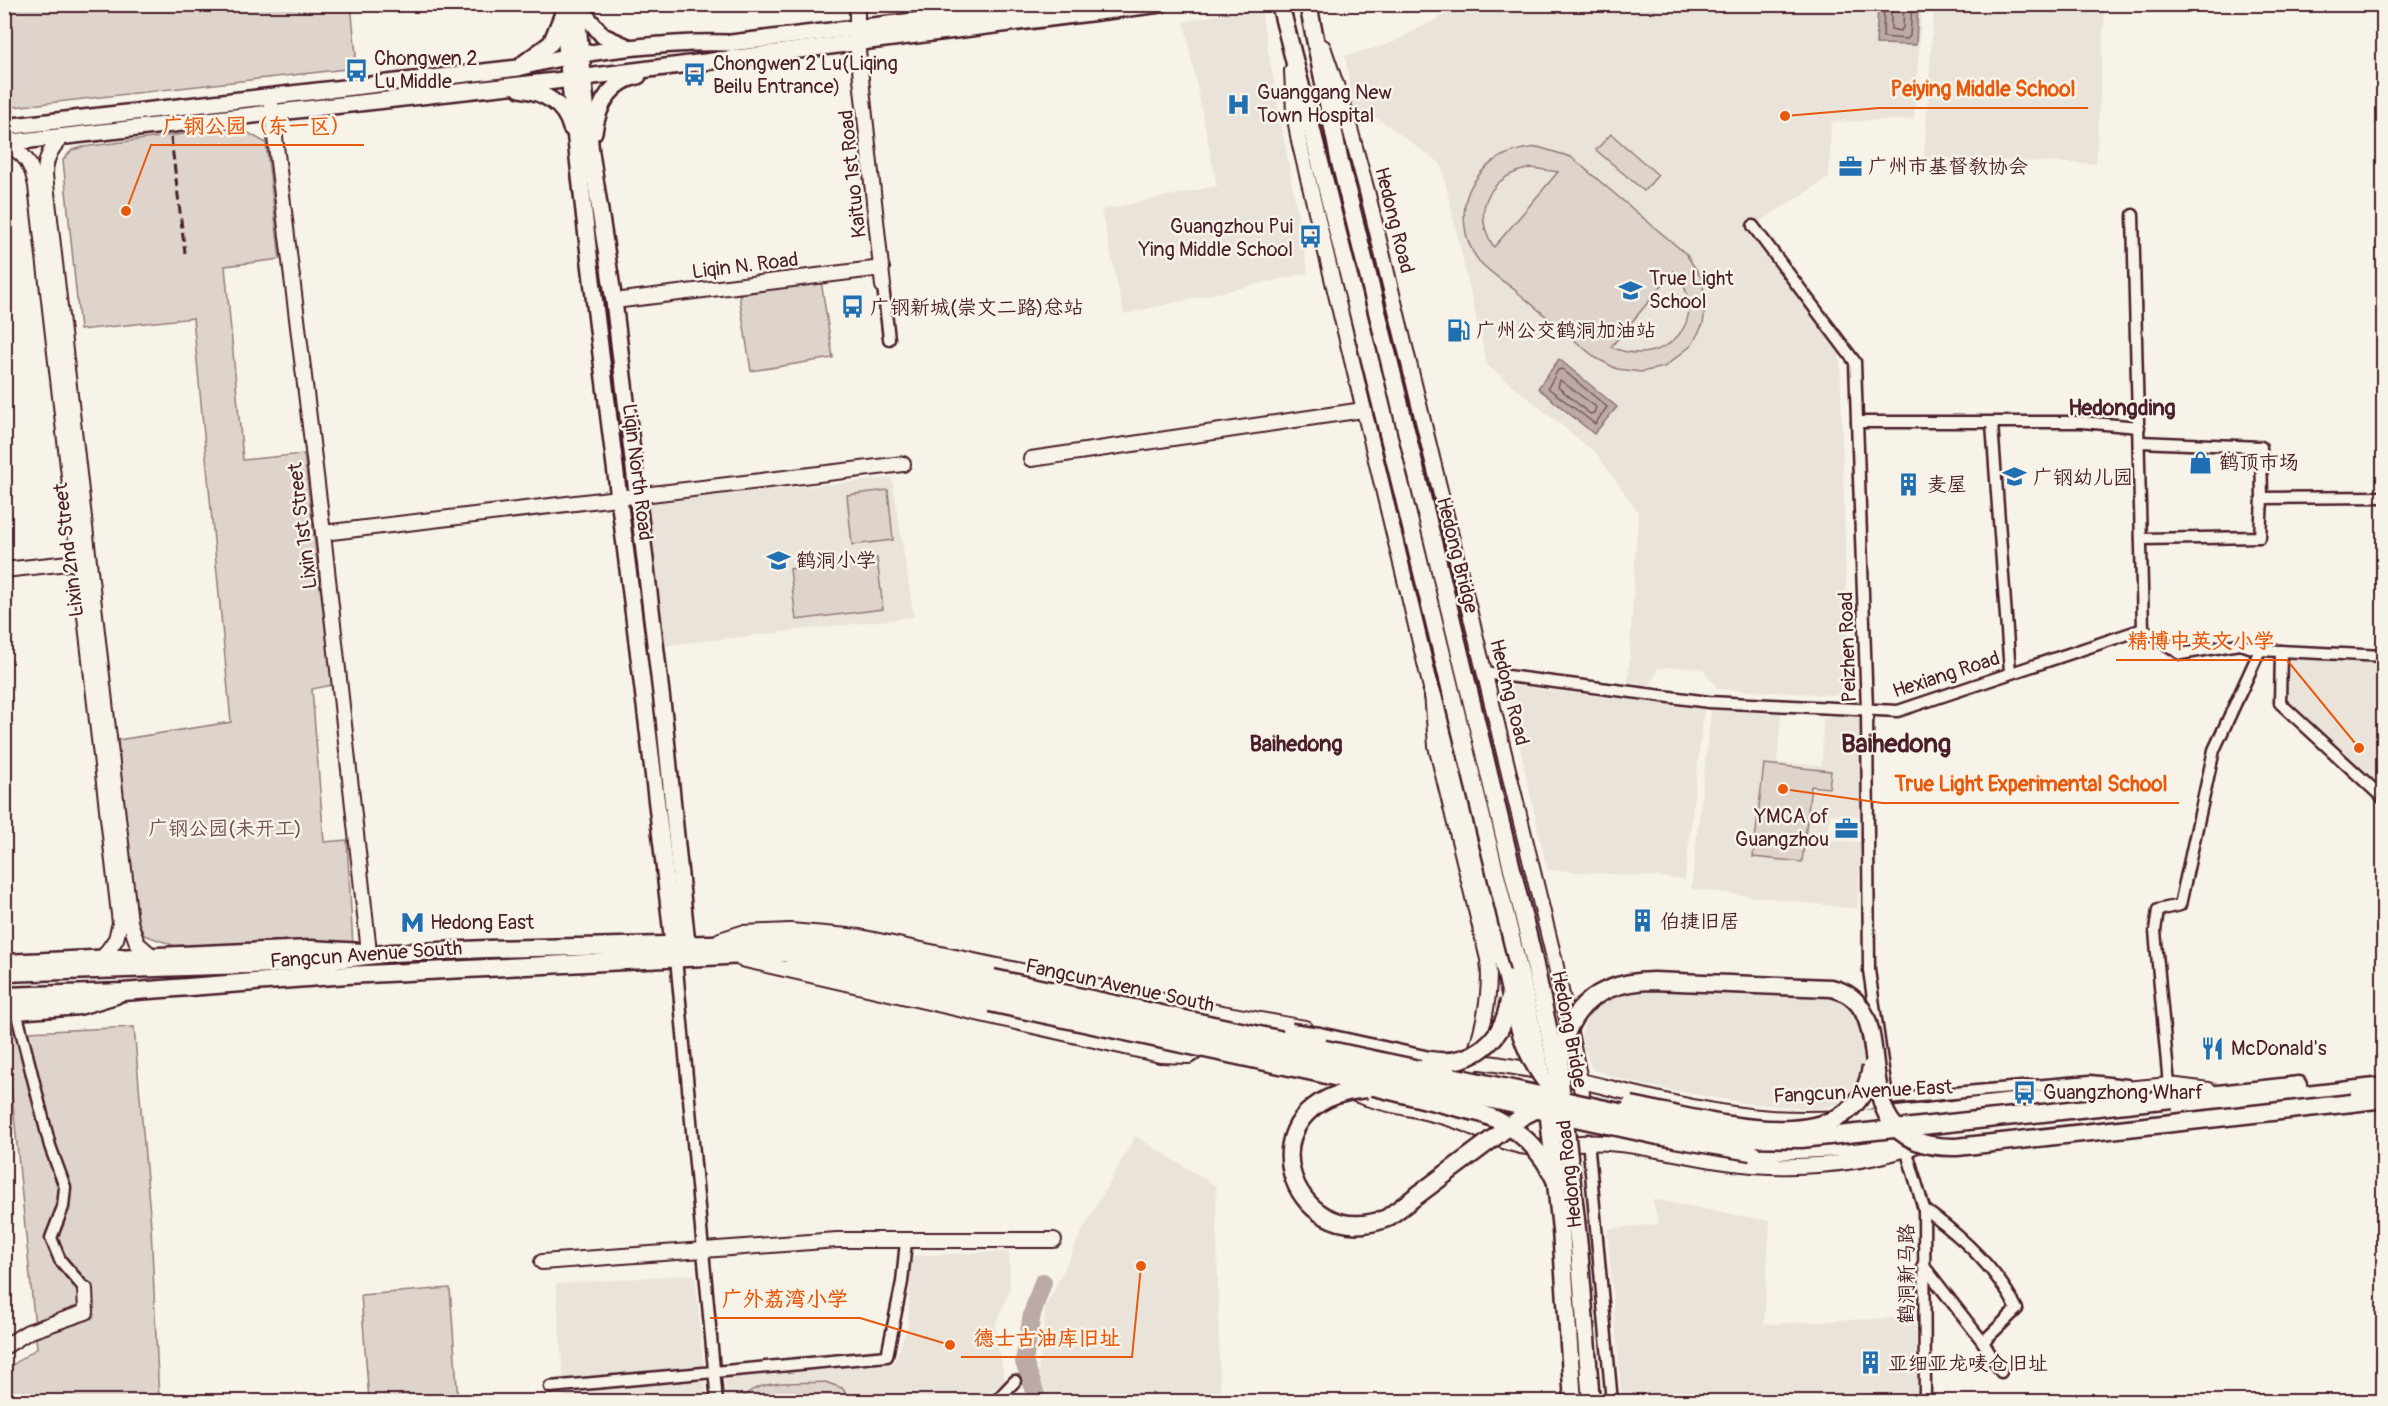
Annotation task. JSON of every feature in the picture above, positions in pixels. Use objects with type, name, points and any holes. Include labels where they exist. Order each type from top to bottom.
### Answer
[{"type":"main road","points":[[584,152],[606,96],[614,87],[631,77],[694,63],[857,34],[1055,4]]},
{"type":"main road","points":[[4,127],[518,68],[575,56],[696,42],[732,43],[857,34],[1161,4]]},
{"type":"main road","points":[[1281,4],[1292,49]]},
{"type":"main road","name":"Hedong Bridge","points":[[1308,5],[1339,158],[1533,956],[1562,1091],[1575,1204],[1591,1401]]},
{"type":"main road","points":[[518,68],[551,43],[570,7],[603,36],[634,49]]},
{"type":"main road","name":"Liqin North Road","points":[[570,7],[620,497],[679,949]]},
{"type":"main road","points":[[694,63],[687,58],[686,51],[696,42]]},
{"type":"main road","name":"Hedong Bridge","points":[[1292,49],[1523,986],[1547,1096],[1557,1184],[1573,1401]]},
{"type":"main road","points":[[4,143],[694,63]]},
{"type":"main road","points":[[500,87],[533,90],[561,107],[584,152]]},
{"type":"main road","name":"Liqin North Road","points":[[584,152],[614,301],[638,495],[664,718],[679,949]]},
{"type":"main road","points":[[1432,692],[1468,822],[1523,1046],[1545,1082],[1572,1108],[1617,1127],[1714,1148],[1751,1152],[1806,1151],[2384,1086]]},
{"type":"main road","name":"Fangcun Avenue South","points":[[10,1011],[79,1006],[123,992],[679,949],[706,944],[798,941],[846,948],[992,991],[1195,1022],[1524,1093]]},
{"type":"main road","name":"Fangcun Avenue South","points":[[4,963],[310,949],[392,953],[679,949],[733,957],[773,954],[812,955],[992,991],[1617,1127]]},
{"type":"main road","points":[[4,973],[310,963],[392,953]]},
{"type":"main road","points":[[1195,1022],[1302,1034],[1450,1062],[1475,1055],[1498,1034],[1508,1005],[1507,978]]},
{"type":"main road","points":[[1562,1091],[1561,1051],[1571,1021],[1595,996],[1626,983],[1653,981],[1839,990],[1852,997],[1863,1008],[1871,1036],[1879,1095],[1884,1110],[1904,1134],[1932,1146],[1956,1147],[2384,1099]]},
{"type":"main road","points":[[992,991],[1474,1111],[1500,1120],[1522,1135],[1541,1153],[1557,1184]]},
{"type":"main road","points":[[4,996],[123,992]]},
{"type":"main road","points":[[1524,1093],[1600,1100],[1744,1126],[1777,1128],[1819,1126],[1841,1117],[1861,1097],[1870,1074],[1871,1036]]},
{"type":"main road","name":"Fangcun Avenue East","points":[[1583,1106],[1717,1134],[1785,1140],[2170,1092],[2223,1092],[2384,1077]]},
{"type":"main road","points":[[1380,1088],[1346,1091],[1323,1100],[1309,1111],[1293,1133],[1289,1150],[1293,1179],[1308,1203],[1334,1220],[1361,1224],[1387,1218],[1529,1112],[1551,1104],[1583,1106]]},
{"type":"main road","points":[[1524,1093],[1583,1106]]},
{"type":"street","name":"Kaituo 1st Road","points":[[857,4],[857,34],[889,339]]},
{"type":"street","name":"Hedong Road","points":[[1308,5],[1346,114],[1367,191],[1555,962],[1581,1080],[1612,1401]]},
{"type":"street","points":[[1292,49],[1294,113],[1299,141],[1432,692],[1436,746],[1489,968],[1486,1009],[1455,1120],[1508,1144],[1524,1148],[1588,1140],[1757,1165],[1838,1162],[1906,1149],[1935,1138]]},
{"type":"street","name":"Lixin 1st Street","points":[[270,96],[323,533],[369,952]]},
{"type":"street","name":"Lixin 2nd Street","points":[[64,136],[51,150],[46,163],[45,175],[120,923],[116,939],[102,959]]},
{"type":"street","name":"Lixin 2nd Street","points":[[4,143],[19,151],[28,161],[36,186],[130,922],[137,943],[153,957]]},
{"type":"street","points":[[2133,216],[2144,629],[2181,654],[2239,644],[2260,650],[2384,656]]},
{"type":"street","name":"Peizhen Road","points":[[1753,226],[1855,362],[1867,710],[1869,970],[1883,1057],[1887,1099]]},
{"type":"street","name":"Liqin N. Road","points":[[614,301],[882,268]]},
{"type":"street","points":[[1031,459],[1363,410]]},
{"type":"street","points":[[1857,422],[1992,424],[2082,422],[2139,427]]},
{"type":"street","points":[[1992,424],[2010,672]]},
{"type":"street","points":[[2139,442],[2261,447],[2260,537],[2141,539]]},
{"type":"street","points":[[323,533],[903,464]]},
{"type":"street","points":[[2262,498],[2384,497]]},
{"type":"street","points":[[4,570],[84,561]]},
{"type":"street","name":"Hexiang Road","points":[[1484,673],[1709,702],[1898,711],[2144,629]]},
{"type":"street","points":[[1424,660],[1439,670],[1454,669],[1470,657],[1476,642]]},
{"type":"street","points":[[2170,1092],[2155,932],[2158,910],[2180,905],[2214,750],[2260,650]]},
{"type":"street","points":[[2281,651],[2280,703],[2384,799]]},
{"type":"street","name":"Fangcun Avenue South","points":[[706,944],[752,933],[790,931],[845,935],[1451,1059],[1473,1060]]},
{"type":"street","points":[[679,949],[717,1401]]},
{"type":"street","name":"Fangcun Avenue South","points":[[733,957],[1160,1055],[1189,1056],[1213,1041],[1227,1037],[1292,1050],[1302,1055],[1330,1082],[1353,1093],[1455,1120]]},
{"type":"street","points":[[4,1347],[28,1332],[86,1312],[85,1289],[60,1260],[51,1238],[63,1207],[65,1186],[50,1146],[10,1011]]},
{"type":"street","points":[[1211,1011],[1218,1024],[1213,1041]]},
{"type":"street","name":"Fangcun Avenue East","points":[[1473,1060],[1507,1064],[1646,1097],[1767,1118],[1904,1114],[2148,1087],[2170,1092]]},
{"type":"street","points":[[1815,1118],[1887,1099],[2090,1081],[2148,1087]]},
{"type":"street","name":"鹤洞新马路","points":[[1906,1149],[1924,1209],[1925,1401]]},
{"type":"street","points":[[1924,1209],[1948,1226],[2005,1286],[2017,1309],[1983,1342]]},
{"type":"street","points":[[542,1262],[837,1240],[1054,1240]]},
{"type":"street","points":[[550,1387],[887,1356],[902,1282],[906,1241]]},
{"type":"street","points":[[1923,1265],[1983,1342],[2001,1372]]},
{"type":"street","points":[[996,1401],[1015,1381]]},
{"type":"shaded area","name":"Guanggang New Town Hospital","points":[[1260,5],[1308,273],[1124,314],[1101,210],[1217,186],[1184,22]]},
{"type":"shaded area","name":"True Light School","points":[[1462,5],[1922,5],[1914,119],[1831,122],[1829,178],[1746,230],[1840,351],[1849,696],[1718,689],[1703,669],[1679,667],[1658,668],[1651,685],[1628,683],[1638,512],[1597,454],[1487,365],[1441,164],[1380,120],[1354,111],[1345,56],[1392,43]]},
{"type":"shaded area","points":[[1934,5],[2105,5],[2096,164],[1924,158]]},
{"type":"shaded area","name":"鹤洞小学","points":[[892,478],[914,617],[661,646],[645,503]]},
{"type":"shaded area","points":[[2288,658],[2383,662],[2383,792],[2287,703]]},
{"type":"shaded area","points":[[1506,685],[1704,709],[1685,879],[1547,870]]},
{"type":"shaded area","points":[[1711,710],[1781,713],[1777,763],[1822,765],[1823,718],[1865,716],[1863,816],[1830,814],[1827,840],[1861,842],[1857,909],[1691,889]]},
{"type":"shaded area","points":[[1663,986],[1828,993],[1853,1003],[1865,1036],[1865,1070],[1861,1082],[1846,1102],[1818,1109],[1744,1103],[1638,1084],[1593,1070],[1581,1035],[1588,1015],[1600,1001],[1618,991]]},
{"type":"shaded area","points":[[1135,1136],[1216,1186],[1220,1385],[1225,1401],[1051,1401],[1038,1375],[1046,1306],[1085,1226]]},
{"type":"shaded area","points":[[1652,1199],[1770,1221],[1764,1324],[1915,1317],[1918,1401],[1622,1401],[1607,1229],[1659,1224]]},
{"type":"shaded area","points":[[1009,1251],[1010,1290],[995,1325],[1005,1382],[975,1401],[726,1401],[724,1378],[894,1364],[908,1325],[911,1256]]},
{"type":"shaded area","points":[[695,1274],[707,1401],[565,1401],[556,1284]]},
{"type":"green space","points":[[5,4],[351,5],[356,55],[346,69],[5,108]]},
{"type":"green space","name":"广钢公园(未开工)","points":[[238,127],[266,143],[280,259],[225,266],[243,460],[304,454],[332,685],[312,689],[324,842],[347,840],[353,947],[184,949],[144,935],[134,911],[118,740],[231,722],[193,318],[80,330],[63,160],[72,150],[83,147]]},
{"type":"green space","points":[[1611,134],[1658,175],[1644,191],[1596,150]]},
{"type":"green space","points":[[1538,147],[1571,157],[1686,254],[1701,277],[1706,301],[1703,324],[1692,345],[1664,367],[1641,372],[1617,369],[1596,358],[1487,269],[1473,253],[1466,233],[1464,212],[1473,183],[1493,161],[1518,150]],"holes":[[[1532,168],[1558,172],[1494,247],[1484,220],[1484,207],[1488,196],[1505,178]],[[1674,271],[1685,288],[1689,306],[1686,322],[1678,335],[1666,346],[1650,352],[1631,353],[1611,347]]]},
{"type":"green space","points":[[821,281],[833,358],[751,371],[739,295]]},
{"type":"green space","points":[[888,490],[893,540],[852,545],[847,495]]},
{"type":"green space","points":[[877,558],[883,609],[796,620],[790,569]]},
{"type":"green space","points":[[1764,764],[1831,771],[1829,788],[1811,786],[1802,862],[1753,857]]},
{"type":"green space","points":[[134,1027],[151,1226],[159,1401],[21,1401],[5,1386],[4,1371],[37,1348],[6,1033]]},
{"type":"green space","points":[[450,1288],[458,1401],[369,1401],[361,1295]]},
{"type":"green space","points":[[825,1382],[842,1388],[852,1401],[740,1401],[747,1393],[767,1385]]},
{"type":"water","points":[[1878,5],[1918,5],[1916,45],[1876,44]]},
{"type":"water","points":[[1559,359],[1617,407],[1594,434],[1538,388]]},
{"type":"waterway","points":[[1039,1402],[1024,1362],[1032,1314],[1043,1282]]},
{"type":"railway","points":[[171,138],[185,253]]},
{"type":"place","name":"Chongwen 2 Lu Middle","points":[[356,70]]},
{"type":"place","name":"Chongwen 2 Lu(Liqing Beilu Entrance)","points":[[695,74]]},
{"type":"place","name":"Guanggang New Town Hospital","points":[[1239,104]]},
{"type":"place","name":"Peiying Middle School","points":[[1785,116]]},
{"type":"place","name":"广州市基督教协会","points":[[1850,166]]},
{"type":"place","name":"广钢公园（东一区）","points":[[126,211]]},
{"type":"place","name":"Guangzhou Pui Ying Middle School","points":[[1311,237]]},
{"type":"place","name":"True Light School","points":[[1631,290]]},
{"type":"place","name":"广钢新城(崇文二路)总站","points":[[852,307]]},
{"type":"place","name":"广州公交鹤洞加油站","points":[[1458,330]]},
{"type":"place","name":"鹤顶市场","points":[[2201,462]]},
{"type":"place","name":"广钢幼儿园","points":[[2015,477]]},
{"type":"place","name":"麦屋","points":[[1909,484]]},
{"type":"place","name":"鹤洞小学","points":[[778,560]]},
{"type":"place","name":"精博中英文小学","points":[[2359,748]]},
{"type":"place","name":"True Light Experimental School","points":[[1783,789]]},
{"type":"place","name":"YMCA of Guangzhou","points":[[1847,828]]},
{"type":"place","name":"伯捷旧居","points":[[1642,921]]},
{"type":"place","name":"Hedong East","points":[[412,922]]},
{"type":"place","name":"McDonald's","points":[[2213,1048]]},
{"type":"place","name":"Guangzhong Wharf","points":[[2025,1092]]},
{"type":"place","name":"德士古油库旧址","points":[[1141,1266]]},
{"type":"place","name":"广外荔湾小学","points":[[950,1345]]},
{"type":"place","name":"亚细亚龙唛仓旧址","points":[[1870,1363]]},
{"type":"district","name":"Hedongding","points":[[2122,407]]},
{"type":"district","name":"Baihedong","points":[[1296,743]]},
{"type":"district","name":"Baihedong","points":[[1896,743]]}]
